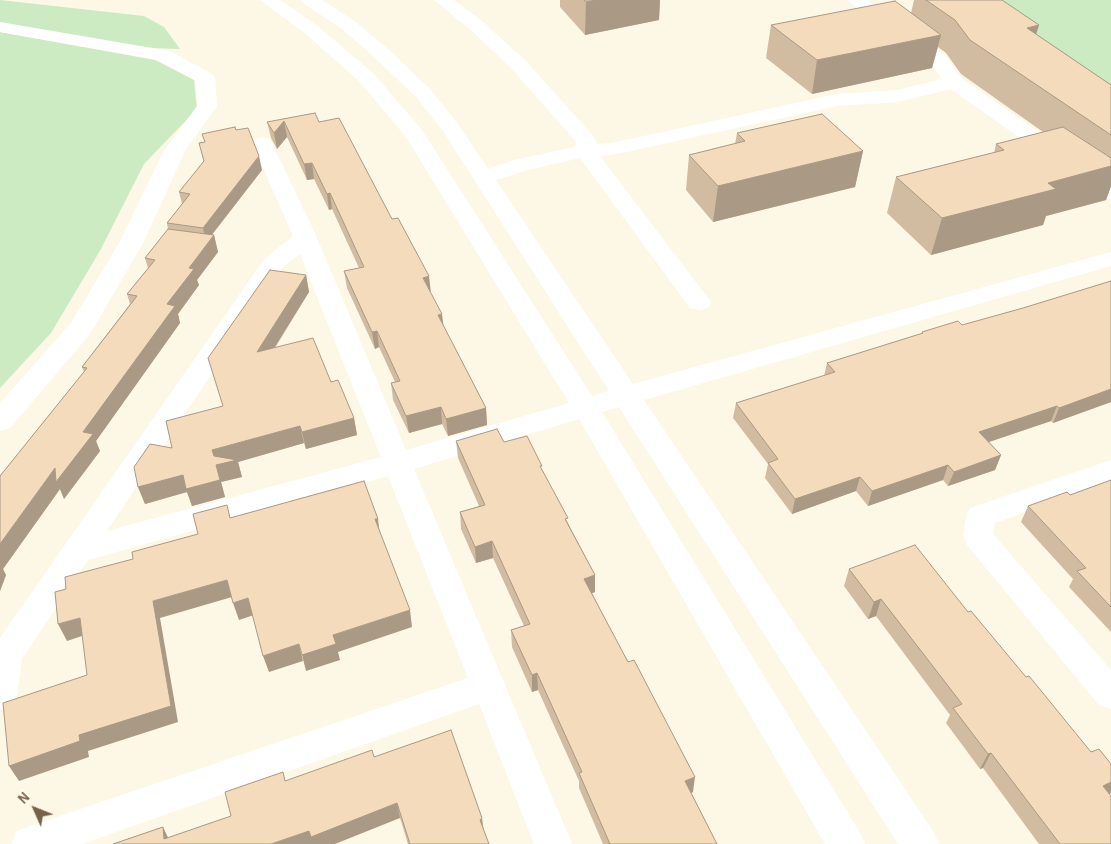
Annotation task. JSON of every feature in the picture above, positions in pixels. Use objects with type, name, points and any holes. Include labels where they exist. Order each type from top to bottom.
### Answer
[{"type":"street","points":[[269,0],[313,31],[367,78],[415,134],[586,408],[846,844]]},
{"type":"street","points":[[310,0],[347,24],[367,41],[423,93],[451,128],[920,844]]},
{"type":"street","points":[[443,0],[477,26],[519,65],[587,141],[585,151],[699,302]]},
{"type":"street","points":[[856,0],[938,59],[954,82],[1111,192]]},
{"type":"street","points":[[0,26],[163,55],[205,78],[207,106],[175,151],[131,244],[81,328],[0,421]]},
{"type":"street","points":[[484,177],[522,165],[585,151],[612,149],[837,100],[898,96],[954,82]]},
{"type":"street","points":[[262,143],[305,238],[553,844]]},
{"type":"street","points":[[0,694],[6,656],[273,263],[305,238]]},
{"type":"street","points":[[78,551],[398,463],[627,395],[1111,259]]},
{"type":"street","points":[[1111,471],[981,516],[978,537],[1111,694]]},
{"type":"street","points":[[30,844],[488,686]]},
{"type":"green space","points":[[0,0],[144,16],[164,27],[180,49],[148,48],[0,25]]},
{"type":"green space","points":[[944,0],[1111,0],[1111,115]]},
{"type":"green space","points":[[0,32],[155,60],[194,80],[197,109],[144,164],[101,249],[51,333],[0,388]]},
{"type":"building","points":[[926,0],[1002,0],[1039,25],[1027,28],[1111,85],[1111,135],[970,40],[955,20]]},
{"type":"building","points":[[895,1],[941,35],[817,60],[771,25]]},
{"type":"building","points":[[315,113],[319,122],[339,118],[392,219],[398,218],[429,276],[423,278],[442,314],[438,315],[486,408],[446,419],[441,407],[406,416],[391,383],[400,381],[377,331],[372,332],[344,271],[364,267],[330,193],[327,194],[312,163],[304,164],[284,121],[274,133],[267,122]]},
{"type":"building","points":[[822,114],[863,151],[718,186],[689,155],[745,141],[737,133]]},
{"type":"building","points":[[235,127],[236,130],[248,128],[259,156],[203,228],[167,223],[190,194],[179,192],[204,161],[199,143],[205,142],[202,134]]},
{"type":"building","points":[[1063,127],[1111,158],[1111,166],[1048,183],[1056,189],[942,218],[896,177],[1004,150],[996,144]]},
{"type":"building","points":[[168,229],[214,235],[189,268],[194,269],[167,304],[175,306],[83,432],[93,434],[56,482],[55,468],[0,544],[0,476],[87,368],[82,367],[137,296],[127,294],[155,260],[145,258]]},
{"type":"building","points":[[270,270],[306,275],[257,352],[313,338],[331,382],[338,380],[354,418],[302,432],[300,426],[212,450],[214,456],[237,460],[216,465],[220,480],[186,489],[183,475],[138,487],[134,467],[150,444],[172,448],[166,421],[223,406],[208,358]]},
{"type":"building","points":[[1111,281],[1111,389],[1059,408],[1057,406],[979,432],[1001,455],[954,472],[948,465],[872,491],[860,477],[795,499],[768,463],[778,459],[736,403],[835,372],[827,363],[922,332],[958,321],[962,325]]},
{"type":"building","points":[[497,429],[504,442],[527,436],[542,466],[540,466],[568,518],[565,519],[595,575],[584,579],[628,662],[634,660],[695,777],[685,781],[717,844],[610,844],[579,773],[582,772],[537,673],[532,675],[511,630],[530,624],[492,541],[475,547],[460,512],[485,505],[456,441]]},
{"type":"building","points":[[1111,480],[1111,607],[1077,571],[1086,568],[1028,506],[1067,492],[1070,495]]},
{"type":"building","points":[[364,481],[378,519],[375,519],[410,610],[333,635],[336,644],[302,655],[299,644],[263,656],[248,598],[233,603],[227,580],[153,601],[171,706],[79,735],[80,741],[9,766],[3,703],[87,675],[80,618],[58,624],[55,592],[66,589],[65,577],[133,559],[132,552],[198,534],[193,514],[227,505],[230,518]]},
{"type":"building","points":[[915,545],[968,612],[971,611],[1026,677],[1029,676],[1091,752],[1099,749],[1111,764],[1111,782],[1103,786],[1111,796],[1111,844],[1060,844],[991,753],[988,754],[953,708],[962,704],[881,599],[874,602],[849,569]]},
{"type":"building","points":[[451,730],[482,818],[480,820],[489,844],[410,844],[397,803],[311,837],[309,831],[271,844],[113,844],[163,827],[164,839],[231,816],[225,792],[283,772],[285,781],[372,750],[374,757]]}]
